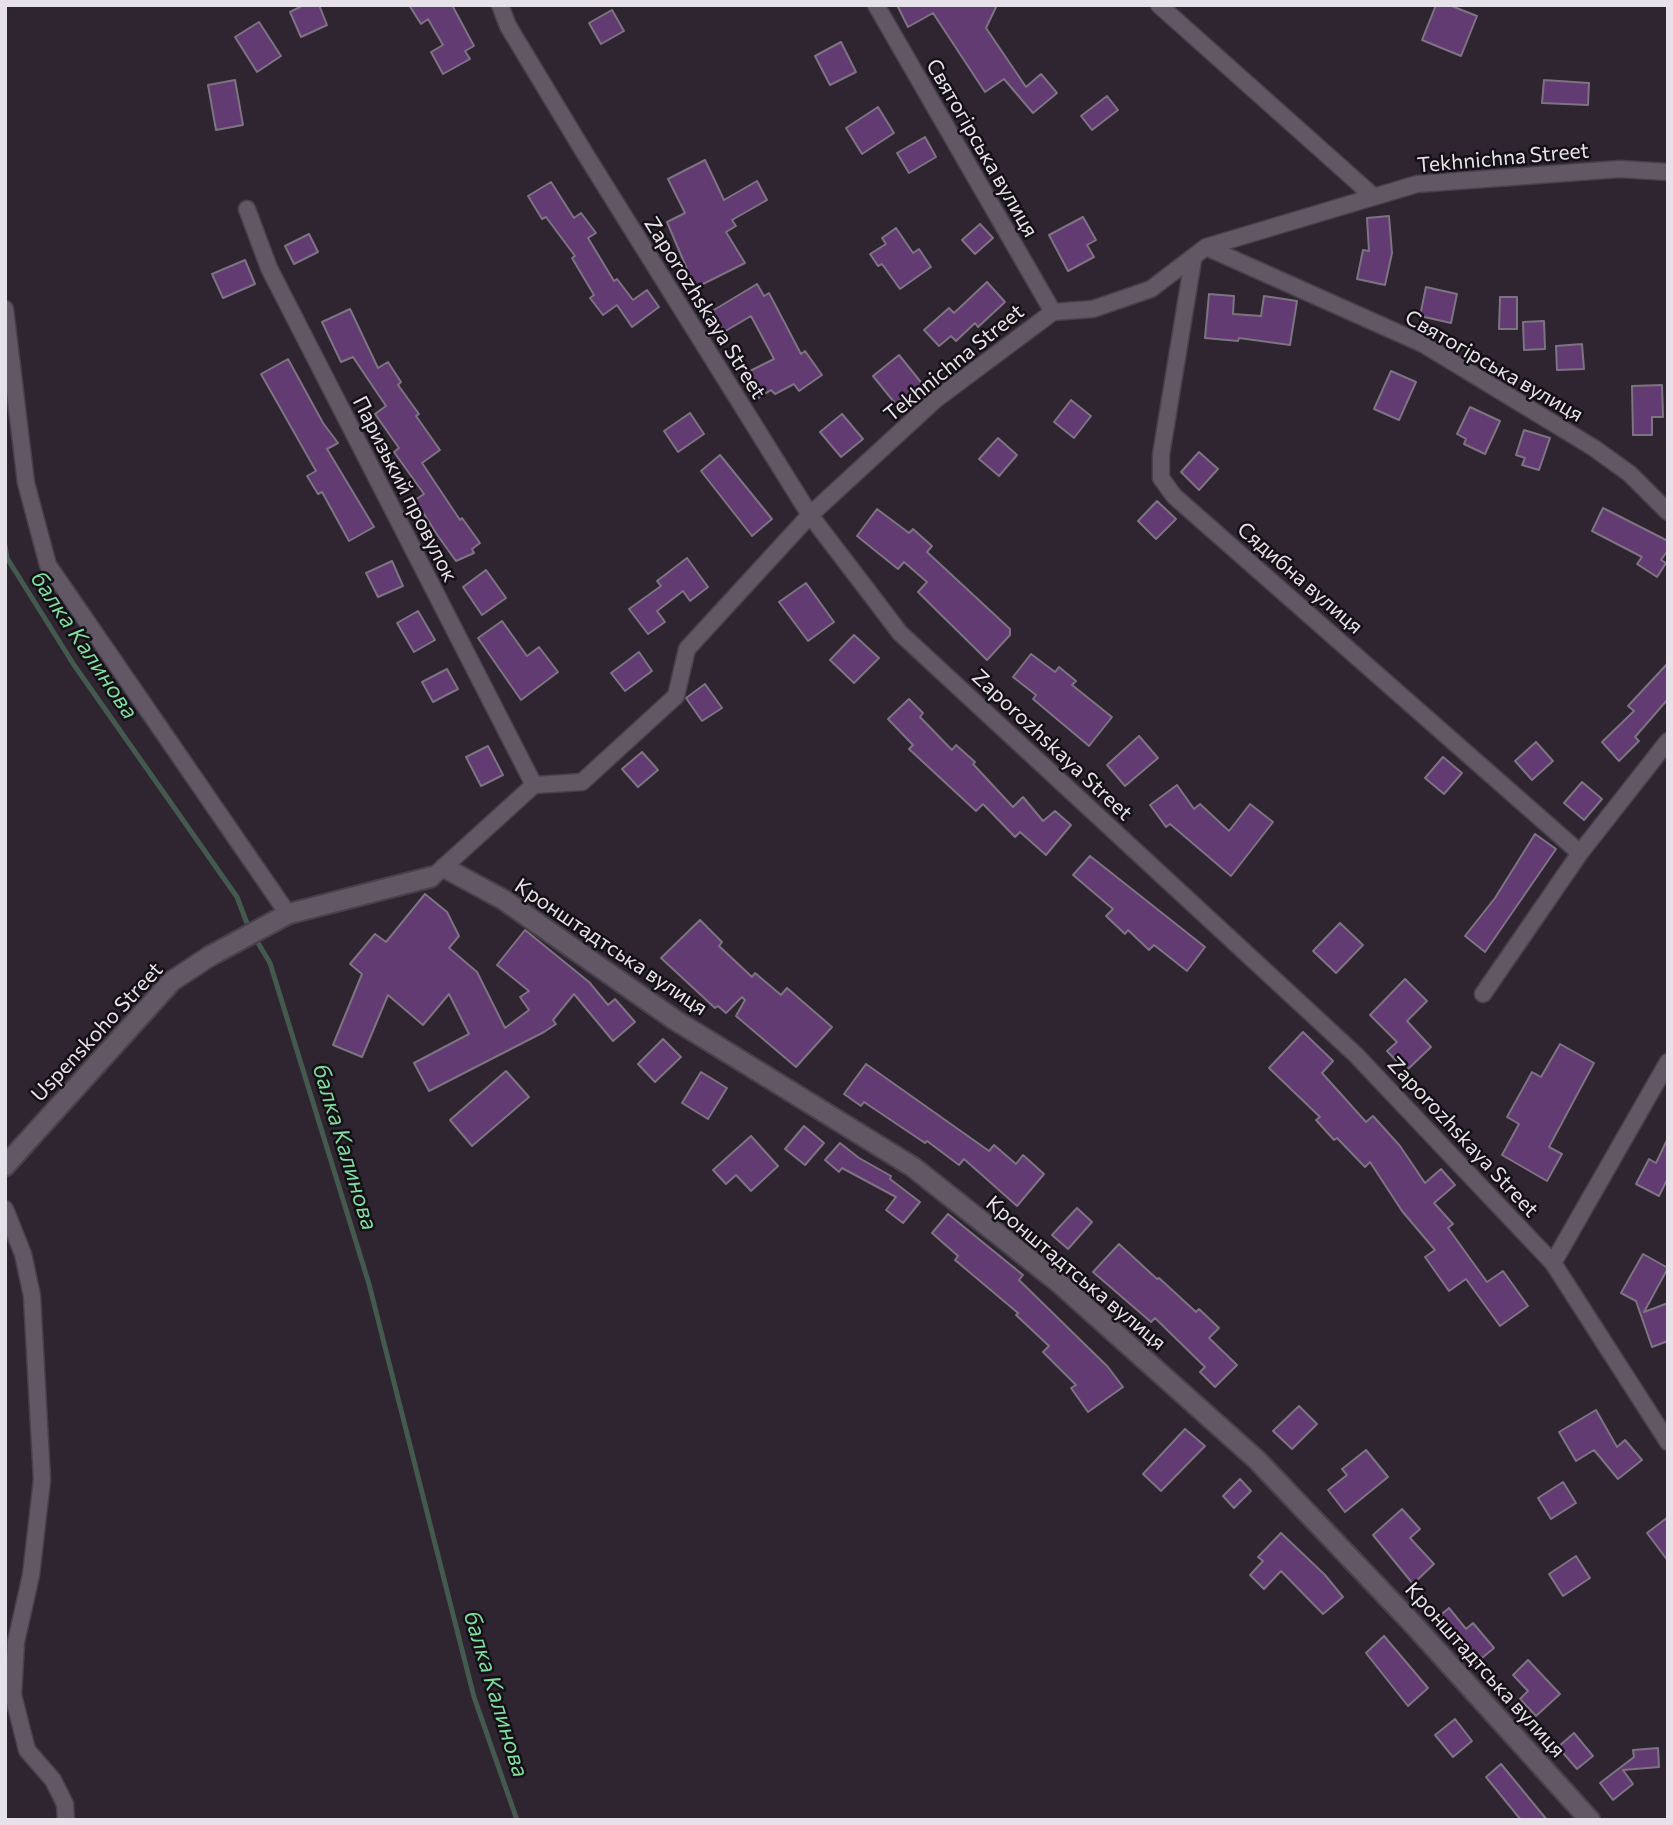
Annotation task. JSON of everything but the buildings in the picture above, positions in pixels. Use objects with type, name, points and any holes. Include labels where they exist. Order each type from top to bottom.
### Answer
[{"type":"street","name":"Zaporozhskaya Street","points":[[500,5],[508,26],[584,152],[810,515],[900,633],[1355,1054],[1553,1263],[1668,1442]]},
{"type":"street","name":"Святогірська вулиця","points":[[876,5],[1053,312]]},
{"type":"street","points":[[1159,5],[1373,196]]},
{"type":"street","name":"Tekhnichna Street","points":[[534,785],[582,782],[676,696],[687,649],[810,515],[935,400],[1053,312],[1093,310],[1151,289],[1193,260],[1206,247],[1417,184],[1620,169],[1668,172]]},
{"type":"street","name":"Паризький провулок","points":[[247,209],[281,292],[534,785]]},
{"type":"street","name":"Святогірська вулиця","points":[[1206,247],[1423,344],[1594,448],[1630,474],[1668,512]]},
{"type":"street","name":"Сядибна вулиця","points":[[1193,260],[1161,455],[1161,478],[1174,496],[1580,853]]},
{"type":"street","points":[[5,309],[26,483],[48,565],[288,914]]},
{"type":"street","points":[[1483,994],[1580,853],[1668,741]]},
{"type":"street","points":[[438,873],[534,785]]},
{"type":"street","name":"Uspenskoho Street","points":[[5,1166],[172,981],[210,956],[288,914],[438,873]]},
{"type":"street","name":"Кронштадтська вулиця","points":[[438,873],[504,901],[675,1020],[913,1167],[1058,1282],[1257,1460],[1410,1620],[1590,1820]]},
{"type":"street","points":[[1553,1263],[1668,1062]]},
{"type":"street","points":[[5,1209],[23,1254],[32,1296],[42,1480],[31,1575],[16,1642],[13,1695],[27,1750],[53,1780],[65,1804],[66,1820]]},
{"type":"waterway","name":"балка Калинова","points":[[5,546],[7,558],[74,665],[237,897],[248,926],[270,963],[369,1284],[474,1697],[517,1820]]}]
